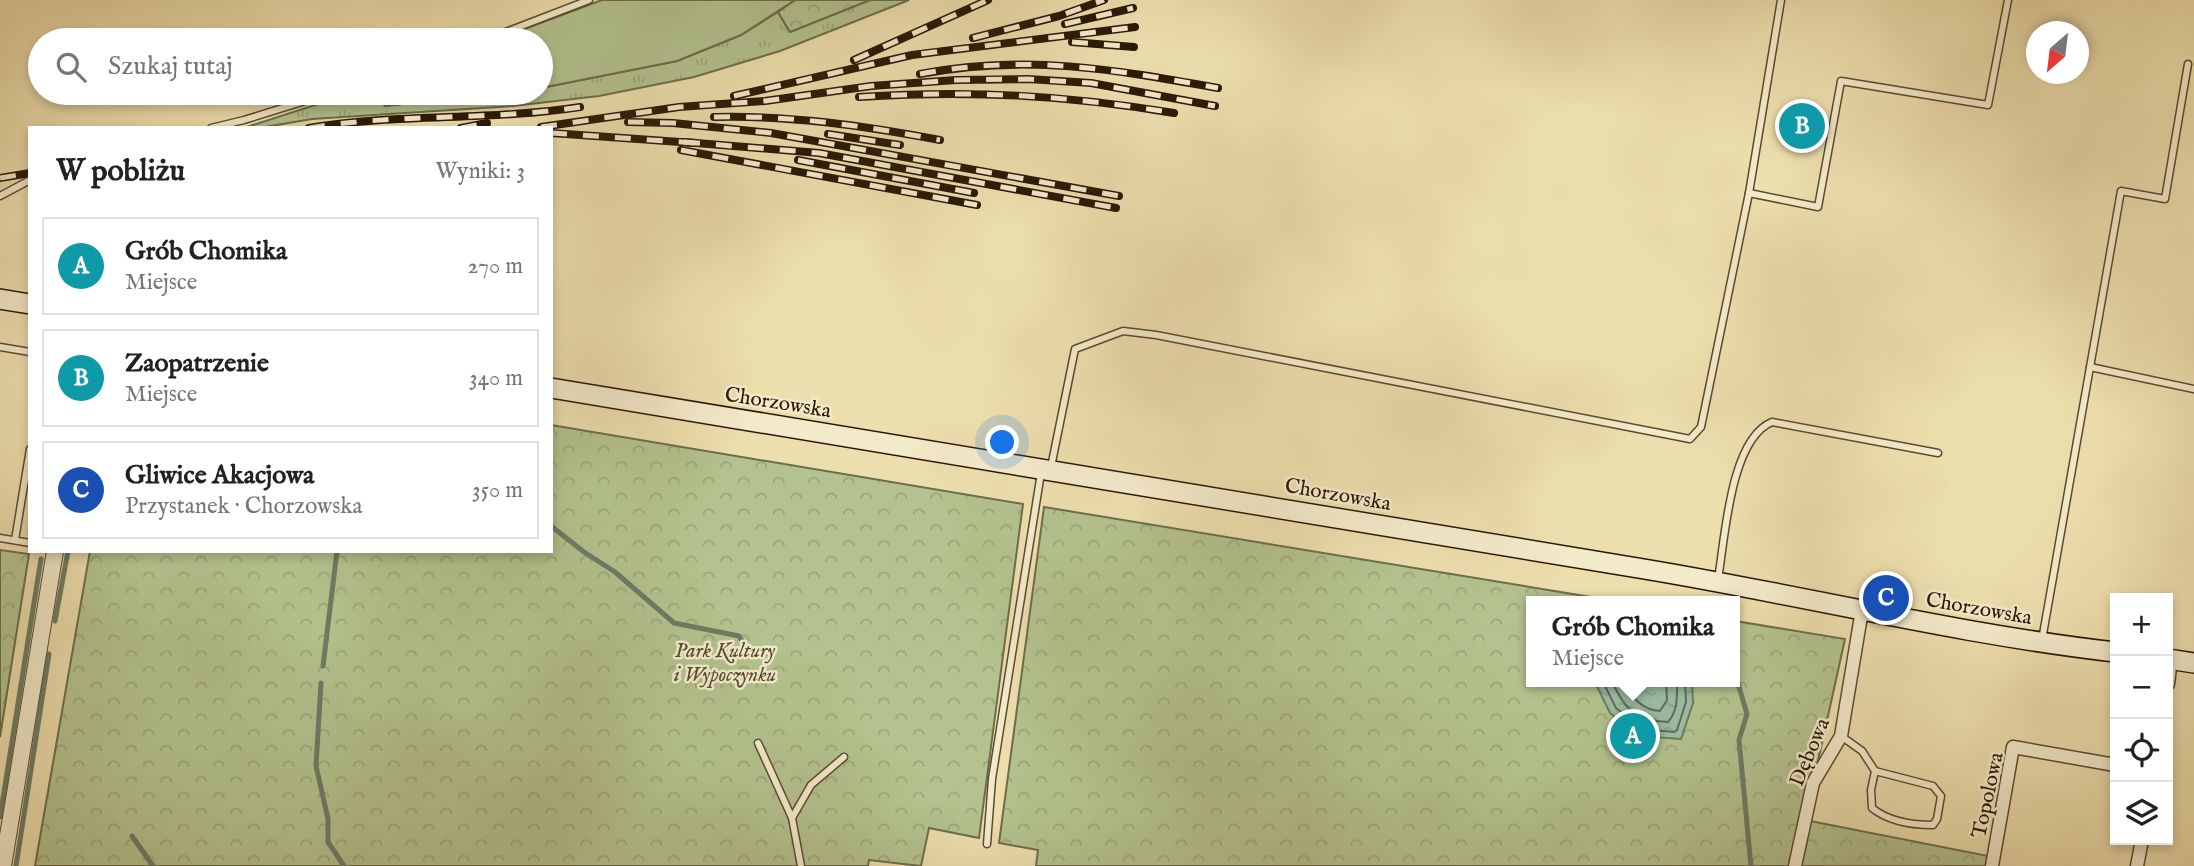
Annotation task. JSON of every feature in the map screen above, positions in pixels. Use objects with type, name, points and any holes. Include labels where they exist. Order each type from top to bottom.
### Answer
[{"type":"main road","points":[[0,299],[28,304]]},
{"type":"main road","name":"Chorzowska","points":[[553,388],[1718,581],[1862,610],[2110,651]]},
{"type":"main road","points":[[2173,660],[2194,663]]},
{"type":"street","points":[[3,866],[55,553]]},
{"type":"street","name":"Dębowa","points":[[1795,866],[1813,783],[1841,736],[1862,610]]},
{"type":"street","name":"Topolowa","points":[[1992,866],[2013,747],[2110,764]]},
{"type":"street","points":[[2137,866],[2141,845]]},
{"type":"lane","points":[[516,28],[589,0]]},
{"type":"lane","points":[[987,844],[992,779],[1046,468],[1075,349],[1123,331],[1156,335],[1689,439],[1700,427],[1749,194],[1781,0]]},
{"type":"lane","points":[[1749,194],[1818,207],[1841,81],[1988,105],[2008,0]]},
{"type":"lane","points":[[2042,642],[2121,191],[2165,200],[2188,64]]},
{"type":"lane","points":[[219,126],[292,105]]},
{"type":"lane","points":[[0,196],[28,181]]},
{"type":"lane","points":[[0,347],[28,352]]},
{"type":"lane","points":[[2090,367],[2194,389]]},
{"type":"lane","points":[[1718,581],[1738,466],[1753,435],[1762,426],[1772,422],[1938,453]]},
{"type":"lane","points":[[15,540],[28,461]]},
{"type":"lane","points":[[0,538],[28,543]]},
{"type":"lane","points":[[1841,736],[1862,751],[1875,771],[1933,786],[1941,796],[1937,819],[1933,825],[1919,825],[1881,815],[1872,808],[1871,790],[1875,771]]},
{"type":"lane","points":[[758,743],[792,818],[801,866]]},
{"type":"lane","points":[[792,818],[811,785],[844,757]]},
{"type":"green space","points":[[602,0],[795,0],[741,35],[677,61],[553,86],[553,28],[527,28]]},
{"type":"green space","points":[[795,0],[870,0],[790,32],[778,12]]},
{"type":"green space","points":[[870,0],[909,0],[780,51],[694,77],[599,96],[553,101],[553,86],[677,61],[741,35],[778,12],[790,32]]},
{"type":"green space","points":[[315,105],[522,105],[312,119],[271,126],[250,126]]},
{"type":"green space","name":"Park Kultury i Wypoczynku","points":[[553,425],[1023,504],[979,838],[929,828],[921,866],[869,860],[868,866],[35,866],[90,553],[553,553]]},
{"type":"green space","points":[[1044,507],[1585,596],[1526,596],[1526,687],[1740,687],[1740,622],[1845,639],[1805,820],[1988,856],[1987,866],[1036,866],[1038,850],[999,843]]},
{"type":"green space","points":[[0,550],[29,554],[0,737]]},
{"type":"water","points":[[1597,687],[1692,687],[1693,703],[1681,739],[1640,736],[1610,713]]},
{"type":"waterway","points":[[553,528],[615,572],[674,623],[739,636],[752,656]]},
{"type":"waterway","points":[[55,621],[68,553]]},
{"type":"waterway","points":[[323,666],[337,553]]},
{"type":"waterway","points":[[0,817],[41,559]]},
{"type":"waterway","points":[[16,866],[49,654]]},
{"type":"waterway","points":[[321,683],[316,766],[328,819],[328,842],[344,866]]},
{"type":"waterway","points":[[1739,687],[1747,714],[1739,740],[1751,866]]},
{"type":"waterway","points":[[132,836],[153,866]]},
{"type":"railway","points":[[854,60],[988,0]]},
{"type":"railway","points":[[973,38],[1059,16],[1104,0]]},
{"type":"railway","points":[[1065,24],[1133,8]]},
{"type":"railway","points":[[734,96],[912,55],[1135,27]]},
{"type":"railway","points":[[1072,42],[1134,47]]},
{"type":"railway","points":[[920,74],[997,65],[1069,66],[1218,88]]},
{"type":"railway","points":[[548,126],[679,107],[765,101],[871,86],[956,80],[1028,79],[1091,83],[1215,106]]},
{"type":"railway","points":[[859,97],[979,94],[1056,98],[1174,113]]},
{"type":"railway","points":[[323,126],[580,107]]},
{"type":"railway","points":[[714,117],[828,122],[940,140]]},
{"type":"railway","points":[[628,122],[673,123],[771,133],[1119,196]]},
{"type":"railway","points":[[471,126],[487,123]]},
{"type":"railway","points":[[553,133],[695,143]]},
{"type":"railway","points":[[828,134],[900,145]]},
{"type":"railway","points":[[684,142],[819,153],[1116,208]]},
{"type":"railway","points":[[681,150],[977,205]]},
{"type":"railway","points":[[798,160],[974,193]]},
{"type":"railway","points":[[0,178],[28,173]]},
{"type":"place","name":"Zaopatrzenie","points":[[1802,126]]},
{"type":"place","name":"Gliwice Akacjowa","points":[[1886,598]]},
{"type":"place","name":"Grób Chomika","points":[[1633,736]]}]
